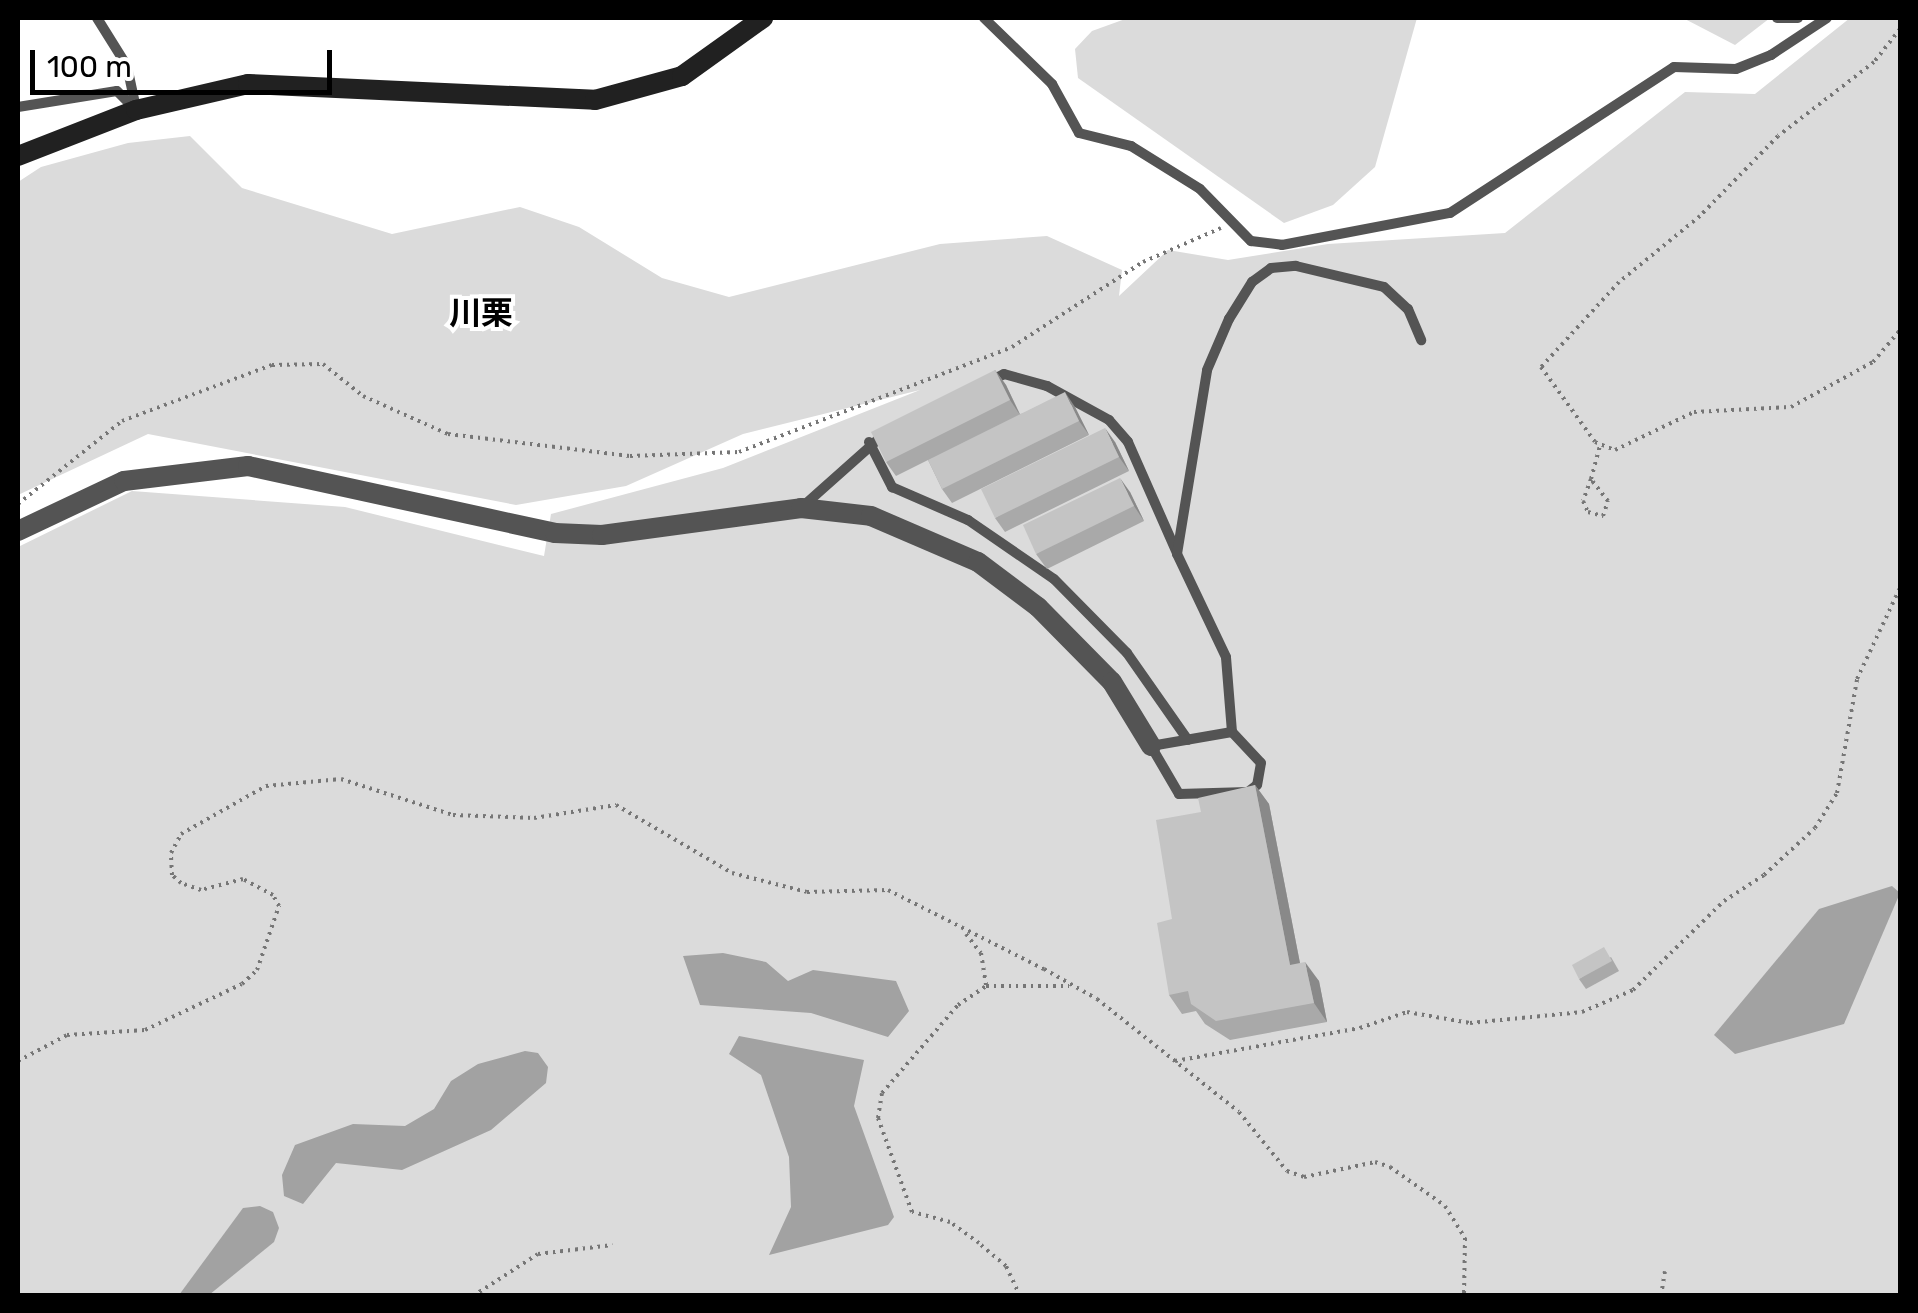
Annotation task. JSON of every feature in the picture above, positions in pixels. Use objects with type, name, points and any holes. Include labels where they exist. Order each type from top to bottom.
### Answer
[{"type":"street","points":[[18,156],[136,110],[278,83],[595,100],[682,76],[763,18]]},
{"type":"street","points":[[18,530],[124,481],[248,466],[554,533],[602,535],[801,508],[872,516],[978,562],[1075,638],[1112,682],[1151,746]]},
{"type":"lane","points":[[97,18],[127,66],[136,110]]},
{"type":"lane","points":[[984,18],[1052,84],[1079,133],[1131,146],[1200,189],[1228,224],[1250,241],[1282,245],[1450,214],[1674,67],[1736,69],[1771,55],[1827,18]]},
{"type":"lane","points":[[1776,18],[1798,18]]},
{"type":"lane","points":[[18,107],[116,91],[136,110]]},
{"type":"lane","points":[[1177,554],[1208,370],[1252,282],[1271,268],[1296,266],[1384,287],[1408,309],[1421,340]]},
{"type":"lane","points":[[970,391],[1004,374],[1048,386],[1109,420],[1128,442],[1226,657],[1232,732],[1261,763],[1257,785],[1248,792],[1178,794],[1151,746],[1232,732]]},
{"type":"lane","points":[[801,508],[869,442],[903,425]]},
{"type":"lane","points":[[869,442],[892,488],[968,520],[1054,579],[1127,653],[1188,740]]},
{"type":"path","points":[[1900,29],[1874,62],[1778,136],[1700,216],[1619,282],[1541,367],[1600,445],[1615,450],[1694,412],[1790,407],[1872,362],[1900,330]]},
{"type":"path","points":[[18,504],[122,421],[272,365],[322,364],[363,396],[448,434],[630,456],[739,452],[1012,348],[1143,262],[1228,224]]},
{"type":"path","points":[[1591,479],[1608,501],[1604,516],[1588,512],[1584,501],[1600,445]]},
{"type":"path","points":[[1175,1061],[1360,1028],[1406,1012],[1470,1023],[1582,1012],[1633,990],[1724,900],[1764,876],[1816,828],[1836,793],[1848,703],[1900,588]]},
{"type":"path","points":[[18,1060],[67,1035],[145,1030],[242,984],[257,970],[280,906],[274,895],[242,878],[201,890],[181,883],[172,875],[171,854],[182,834],[266,786],[318,777],[453,814],[490,811],[534,818],[616,805],[768,886],[888,890],[1074,986],[1239,1112],[1287,1172],[1304,1178],[1375,1162],[1418,1184],[1445,1206],[1465,1238],[1464,1296]]},
{"type":"path","points":[[963,930],[981,953],[986,986]]},
{"type":"path","points":[[1020,1296],[1006,1266],[979,1243],[950,1222],[912,1212],[878,1118],[882,1093],[958,1005],[986,986],[1074,986]]},
{"type":"path","points":[[474,1296],[538,1254],[574,1244],[612,1245]]},
{"type":"path","points":[[1661,1296],[1665,1272]]},
{"type":"shaded area","points":[[1128,18],[1417,18],[1375,167],[1333,205],[1284,223],[1078,78],[1075,49],[1092,31]]},
{"type":"shaded area","points":[[1683,18],[1770,18],[1735,45]]},
{"type":"shaded area","points":[[1850,18],[1900,18],[1900,1295],[18,1296],[18,547],[132,491],[345,507],[544,556],[551,514],[723,468],[920,390],[743,434],[626,486],[516,505],[148,434],[18,495],[18,182],[41,167],[128,143],[190,136],[242,188],[392,234],[520,207],[579,227],[662,278],[729,297],[940,244],[1047,236],[1122,270],[1119,296],[1168,250],[1228,260],[1328,244],[1505,233],[1685,92],[1755,94]]},
{"type":"shaded area","points":[[1892,886],[1900,893],[1844,1024],[1735,1054],[1714,1035],[1819,909]]},
{"type":"shaded area","points":[[723,953],[766,962],[788,981],[813,970],[896,981],[909,1011],[888,1037],[811,1013],[700,1005],[683,956]]},
{"type":"shaded area","points":[[739,1036],[864,1060],[854,1106],[894,1217],[888,1225],[769,1255],[791,1207],[789,1157],[761,1075],[729,1054]]},
{"type":"shaded area","points":[[525,1051],[538,1053],[548,1067],[546,1083],[491,1130],[402,1170],[336,1163],[303,1204],[284,1196],[282,1175],[295,1145],[353,1124],[405,1126],[434,1109],[451,1081],[478,1064]]},
{"type":"shaded area","points":[[260,1206],[273,1212],[279,1228],[274,1242],[209,1295],[179,1295],[243,1208]]},
{"type":"building","points":[[995,370],[1010,400],[886,462],[871,432]]},
{"type":"building","points":[[1065,392],[1079,421],[942,489],[928,460]]},
{"type":"building","points":[[1105,428],[1119,457],[995,518],[981,489]]},
{"type":"building","points":[[1120,478],[1134,506],[1036,554],[1023,525]]},
{"type":"building","points":[[1255,785],[1290,965],[1305,962],[1314,1003],[1216,1021],[1191,1004],[1188,991],[1169,995],[1157,923],[1172,919],[1156,820],[1201,812],[1198,798]]},
{"type":"building","points":[[1604,947],[1612,961],[1579,979],[1572,965]]},
{"type":"district","name":"川栗","points":[[481,313]]}]
